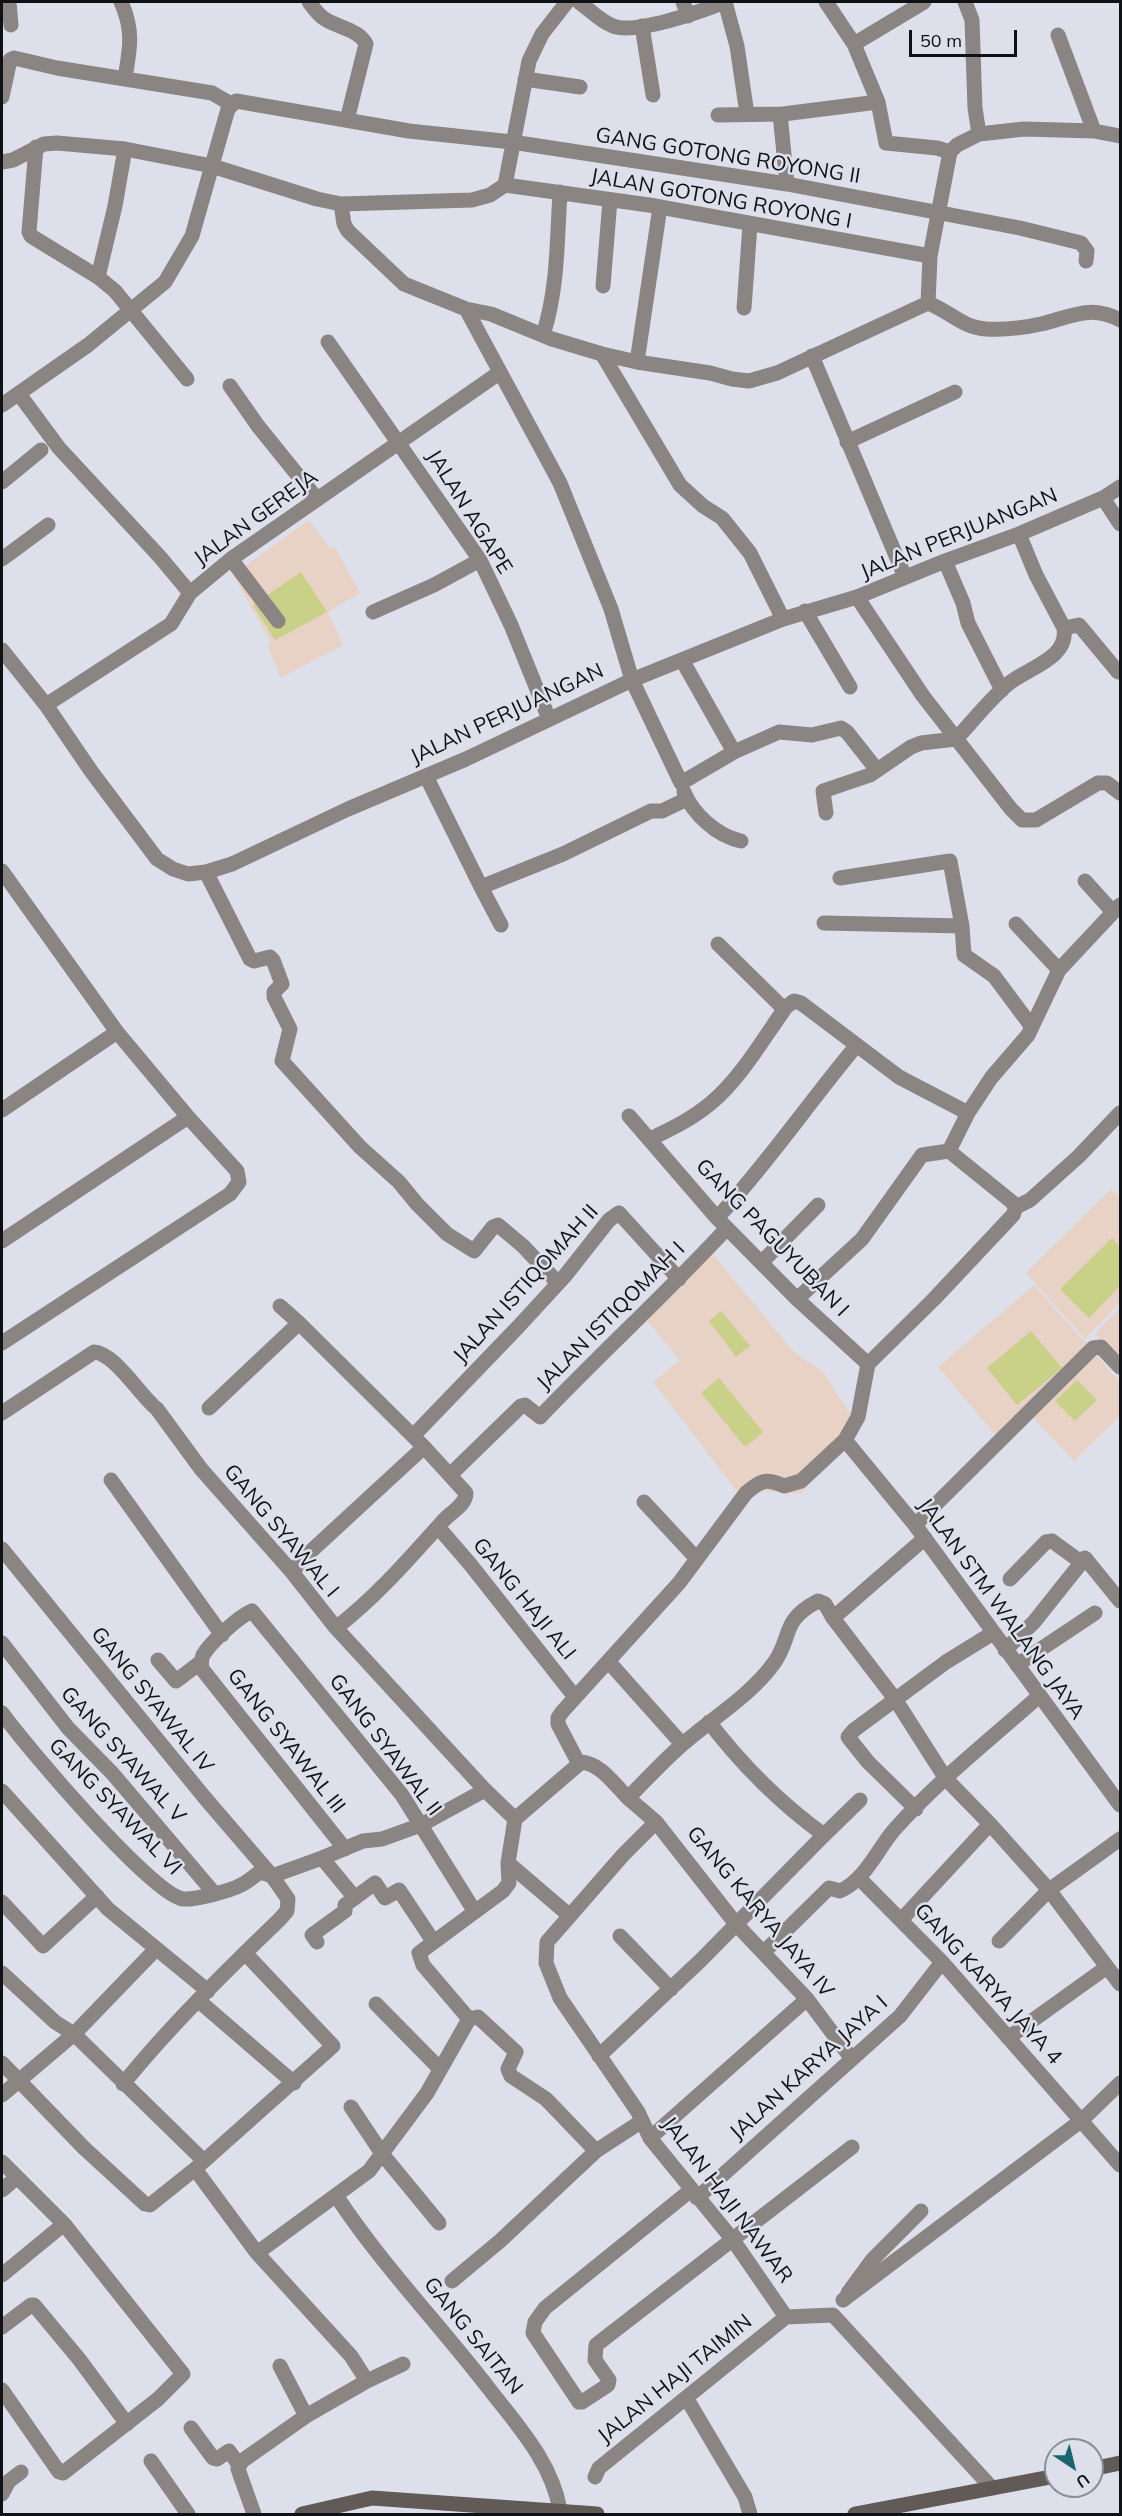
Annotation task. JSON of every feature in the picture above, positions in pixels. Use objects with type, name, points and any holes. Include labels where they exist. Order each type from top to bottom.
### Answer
[{"type":"main road","points":[[1104,2466],[1120,2463]]},
{"type":"main road","points":[[855,2514],[1044,2478]]},
{"type":"main road","points":[[302,2514],[372,2498],[597,2514]]},
{"type":"street","points":[[9,2],[11,25]]},
{"type":"street","points":[[121,2],[130,30],[125,78]]},
{"type":"street","points":[[309,2],[322,18],[356,34],[364,39],[366,45],[347,120]]},
{"type":"street","points":[[2,162],[13,160],[44,144],[57,143],[125,149],[212,166],[317,199],[341,204],[472,200],[490,195],[505,185],[530,61],[542,34],[567,2]]},
{"type":"street","points":[[579,2],[611,26],[619,28],[642,26],[685,9],[725,2],[737,46],[747,114]]},
{"type":"street","points":[[826,2],[854,44],[878,102],[886,142],[937,148],[950,152]]},
{"type":"street","points":[[854,44],[924,2]]},
{"type":"street","points":[[965,2],[972,20],[974,86],[979,134]]},
{"type":"street","points":[[642,26],[653,95]]},
{"type":"street","points":[[1058,35],[1094,131]]},
{"type":"street","points":[[2,97],[10,60],[14,58],[57,68],[212,93],[231,104],[192,236],[165,282],[131,312],[2,405]]},
{"type":"street","points":[[525,79],[580,87]]},
{"type":"street","name":"GANG GOTONG ROYONG II","points":[[231,104],[241,100],[409,131],[512,142],[787,184],[1020,228],[1081,243],[1087,251],[1086,261]]},
{"type":"street","points":[[718,115],[780,114],[878,102]]},
{"type":"street","points":[[780,114],[787,184]]},
{"type":"street","points":[[928,303],[930,256],[950,152],[962,141],[979,134],[1024,129],[1094,131],[1120,136]]},
{"type":"street","points":[[36,147],[29,232],[34,239],[98,277],[115,291],[187,379]]},
{"type":"street","points":[[98,277],[115,206],[125,149]]},
{"type":"street","name":"JALAN GOTONG ROYONG I","points":[[505,185],[660,207],[930,256]]},
{"type":"street","points":[[543,335],[550,314],[554,283],[560,192]]},
{"type":"street","points":[[603,286],[610,200]]},
{"type":"street","points":[[341,204],[344,224],[348,231],[389,271],[412,288],[466,309],[491,314],[543,335],[602,354],[732,379],[749,381],[777,372],[928,303],[944,309],[967,326],[983,329],[1041,324],[1084,311],[1111,315],[1120,320]]},
{"type":"street","points":[[637,362],[660,207]]},
{"type":"street","points":[[744,309],[750,225]]},
{"type":"street","points":[[466,309],[560,483],[611,609],[632,680],[687,800],[723,835],[741,841]]},
{"type":"street","name":"JALAN AGAPE","points":[[328,342],[480,560],[511,625],[549,719]]},
{"type":"street","points":[[602,354],[680,485],[703,506],[722,518],[750,553],[783,618]]},
{"type":"street","points":[[812,356],[905,577]]},
{"type":"street","name":"JALAN GEREJA","points":[[46,705],[171,624],[190,593],[231,559],[500,373]]},
{"type":"street","points":[[230,386],[258,426],[317,499]]},
{"type":"street","points":[[847,442],[955,392]]},
{"type":"street","points":[[19,394],[59,448],[137,531],[190,593]]},
{"type":"street","points":[[2,482],[41,450]]},
{"type":"street","name":"JALAN PERJUANGAN","points":[[2,650],[46,705],[91,771],[157,859],[172,869],[188,874],[206,872],[232,864],[632,680],[783,618],[857,597],[1019,534],[1103,498],[1120,487]]},
{"type":"street","points":[[1103,498],[1120,524]]},
{"type":"street","points":[[2,559],[48,525]]},
{"type":"street","points":[[826,813],[823,791],[859,780],[921,743],[956,740],[1008,684],[1054,655],[1065,636],[1064,628],[1036,575],[1019,534]]},
{"type":"street","points":[[231,559],[278,621]]},
{"type":"street","points":[[373,612],[434,585],[480,560]]},
{"type":"street","points":[[945,561],[969,623],[1002,690]]},
{"type":"street","points":[[857,597],[893,654],[956,740],[1022,820],[1036,820],[1092,785],[1107,783],[1117,791]]},
{"type":"street","points":[[805,611],[850,687]]},
{"type":"street","points":[[1064,628],[1079,625],[1118,672]]},
{"type":"street","points":[[682,660],[734,752]]},
{"type":"street","points":[[681,783],[734,752],[779,732],[812,735],[841,728],[847,732],[877,770]]},
{"type":"street","points":[[426,776],[501,925]]},
{"type":"street","points":[[481,887],[562,854],[651,811],[662,811],[687,800]]},
{"type":"street","points":[[840,878],[950,861],[962,926],[964,955],[994,976],[1032,1027]]},
{"type":"street","points":[[2,872],[117,1032],[188,1118],[237,1171],[239,1182],[230,1194],[2,1343]]},
{"type":"street","points":[[206,872],[250,959],[254,961],[270,957],[273,960],[282,984],[274,992],[274,997],[290,1029],[282,1061],[360,1146],[399,1182],[447,1234],[474,1251],[493,1227],[498,1225],[524,1246],[558,1283]]},
{"type":"street","points":[[948,1151],[968,1113],[1032,1027],[1059,970],[1117,908],[1085,881]]},
{"type":"street","points":[[824,923],[962,926]]},
{"type":"street","points":[[1016,924],[1059,970]]},
{"type":"street","points":[[718,944],[784,1010]]},
{"type":"street","points":[[650,1139],[673,1129],[711,1103],[736,1076],[784,1010],[794,1001],[801,1003],[899,1077],[968,1113]]},
{"type":"street","points":[[2,1110],[117,1032]]},
{"type":"street","name":"JALAN ISTIQOMAH I","points":[[450,1475],[522,1406],[525,1405],[540,1417],[680,1279],[819,1090],[857,1045]]},
{"type":"street","points":[[596,2151],[546,2099],[511,2076],[508,2069],[516,2052],[478,2018],[469,2019],[462,2014],[420,1961],[421,1950],[507,1887],[510,1877],[508,1863],[515,1819],[576,1768],[579,1762],[558,1724],[558,1718],[575,1697],[679,1582],[746,1493],[757,1483],[770,1480],[784,1486],[801,1481],[845,1440],[858,1417],[868,1364],[934,1299],[1013,1215],[1016,1207],[1030,1200],[1079,1156],[1120,1113]]},
{"type":"street","name":"GANG PAGUYUBAN I","points":[[629,1116],[722,1223],[797,1299],[868,1364]]},
{"type":"street","points":[[2,1241],[188,1118]]},
{"type":"street","points":[[797,1299],[862,1239],[922,1155],[948,1151],[1016,1207]]},
{"type":"street","points":[[762,1262],[818,1205]]},
{"type":"street","name":"JALAN ISTIQOMAH II","points":[[412,1436],[558,1283],[597,1233],[619,1213],[680,1279]]},
{"type":"street","points":[[280,1306],[424,1447],[466,1492],[466,1498],[402,1569],[366,1605],[336,1628]]},
{"type":"street","points":[[209,1408],[299,1323]]},
{"type":"street","points":[[915,1525],[1094,1348],[1101,1347],[1120,1367]]},
{"type":"street","name":"GANG SYAWAL I","points":[[2,1413],[94,1352],[100,1352],[135,1383],[201,1469],[292,1572],[336,1628],[485,1790],[515,1819]]},
{"type":"street","name":"JALAN STM WALANG JAYA","points":[[845,1440],[915,1525],[1120,1805]]},
{"type":"street","points":[[292,1572],[323,1539],[424,1447]]},
{"type":"street","points":[[111,1480],[222,1635],[202,1659],[176,1681],[158,1660]]},
{"type":"street","points":[[644,1502],[697,1558]]},
{"type":"street","name":"GANG HAJI ALI","points":[[438,1527],[575,1697]]},
{"type":"street","points":[[833,1618],[924,1538]]},
{"type":"street","points":[[1010,1579],[1046,1542],[1052,1540],[1081,1562]]},
{"type":"street","name":"GANG SYAWAL IV","points":[[2,1549],[205,1798],[272,1876],[288,1899],[287,1911],[203,1996],[134,2069],[123,2084]]},
{"type":"street","points":[[1005,1650],[1034,1622],[1085,1558],[1090,1561],[1120,1601]]},
{"type":"street","points":[[628,1798],[682,1744],[767,1672],[777,1658],[792,1621],[804,1609],[821,1600],[895,1699],[946,1779],[1049,1890],[1120,1984]]},
{"type":"street","name":"GANG SYAWAL II","points":[[222,1635],[243,1615],[252,1611],[402,1795],[475,1912]]},
{"type":"street","points":[[1017,1665],[1095,1613]]},
{"type":"street","points":[[916,1809],[868,1762],[848,1737],[854,1730],[946,1662],[993,1633]]},
{"type":"street","name":"GANG SYAWAL V","points":[[2,1644],[68,1728],[113,1774],[214,1893]]},
{"type":"street","name":"GANG SYAWAL III","points":[[202,1659],[202,1669],[345,1849]]},
{"type":"street","points":[[608,1661],[682,1744]]},
{"type":"street","points":[[764,1952],[829,1888],[840,1891],[859,1878],[894,1830],[946,1779],[1039,1696]]},
{"type":"street","name":"GANG SYAWAL VI","points":[[2,1713],[25,1745],[97,1824],[159,1885],[174,1896],[185,1899],[241,1885],[260,1872],[272,1876],[363,1841],[382,1839],[421,1825],[485,1790]]},
{"type":"street","points":[[709,1722],[736,1757],[769,1789],[824,1835]]},
{"type":"street","name":"GANG KARYA JAYA IV","points":[[579,1762],[588,1762],[596,1766],[656,1822],[736,1924],[807,1999],[852,2059]]},
{"type":"street","points":[[2,1791],[108,1909],[156,1949],[294,2083]]},
{"type":"street","points":[[599,2056],[671,1989],[860,1800]]},
{"type":"street","name":"JALAN HAJI NAWAR","points":[[656,1822],[623,1855],[547,1942],[546,1963],[560,1998],[642,2121],[650,2138],[733,2240],[786,2317],[833,2315]]},
{"type":"street","points":[[902,1919],[990,1824]]},
{"type":"street","points":[[999,1941],[1049,1890],[1120,1839]]},
{"type":"street","points":[[322,1858],[355,1898]]},
{"type":"street","points":[[508,1863],[570,1916]]},
{"type":"street","name":"GANG KARYA JAYA 4","points":[[859,1878],[942,1962],[1120,2165]]},
{"type":"street","points":[[317,1942],[312,1935],[345,1911],[345,1905],[375,1883],[385,1898],[399,1890],[433,1941]]},
{"type":"street","points":[[2,1902],[43,1946],[97,1896]]},
{"type":"street","points":[[620,1936],[671,1989]]},
{"type":"street","points":[[2,2095],[74,2034],[156,1949]]},
{"type":"street","points":[[2,2063],[84,2148],[147,2205],[199,2165],[333,2046],[245,1953]]},
{"type":"street","name":"JALAN KARYA JAYA I","points":[[733,2240],[596,2345],[595,2360],[609,2380],[608,2385],[582,2402],[576,2399],[533,2333],[535,2322],[545,2308],[575,2282],[694,2194],[852,2059],[900,2016],[942,1962]]},
{"type":"street","points":[[1008,2038],[1107,1967]]},
{"type":"street","points":[[2,1973],[55,2022],[74,2034],[199,2165],[257,2253],[351,2356],[367,2381]]},
{"type":"street","points":[[650,2138],[807,1999]]},
{"type":"street","points":[[376,2004],[440,2069]]},
{"type":"street","points":[[257,2253],[337,2197],[369,2171],[427,2093],[469,2019]]},
{"type":"street","points":[[843,2300],[1082,2120],[1120,2083]]},
{"type":"street","points":[[351,2107],[383,2155],[439,2223]]},
{"type":"street","points":[[452,2281],[500,2241],[596,2151],[642,2121]]},
{"type":"street","points":[[733,2240],[852,2147]]},
{"type":"street","points":[[2,2162],[64,2224],[183,2373],[127,2424],[63,2473],[59,2472],[2,2390]]},
{"type":"street","points":[[2,2190],[16,2178]]},
{"type":"street","name":"GANG SAITAN","points":[[337,2197],[524,2434],[556,2489],[560,2510]]},
{"type":"street","points":[[921,2211],[873,2259],[833,2315],[992,2488]]},
{"type":"street","points":[[2,2275],[64,2224]]},
{"type":"street","points":[[2,2327],[34,2305],[79,2359],[127,2424]]},
{"type":"street","name":"JALAN HAJI TAIMIN","points":[[595,2477],[599,2468],[786,2317]]},
{"type":"street","points":[[239,2465],[255,2450],[306,2416],[367,2381],[403,2364]]},
{"type":"street","points":[[280,2366],[306,2416]]},
{"type":"street","points":[[687,2399],[745,2497],[750,2514]]},
{"type":"street","points":[[190,2428],[213,2458],[217,2459],[229,2451],[239,2465],[242,2485],[254,2514]]},
{"type":"street","points":[[151,2461],[188,2514]]},
{"type":"street","points":[[2,2494],[9,2481],[21,2472]]},
{"type":"shaded area","points":[[309,520],[330,548],[335,547],[360,593],[328,612],[343,645],[280,678],[268,646],[271,642],[233,575]]},
{"type":"shaded area","points":[[1111,1189],[1120,1198],[1120,1303],[1085,1339],[1026,1273]]},
{"type":"shaded area","points":[[711,1252],[794,1352],[823,1372],[851,1415],[843,1441],[801,1494],[749,1490],[740,1495],[653,1382],[680,1360],[644,1317]]},
{"type":"shaded area","points":[[1034,1285],[1120,1382],[1120,1416],[1074,1461],[1027,1411],[997,1437],[938,1367]]},
{"type":"shaded area","points":[[1120,1307],[1120,1358],[1095,1334]]},
{"type":"green space","points":[[301,572],[327,612],[275,640],[253,605]]},
{"type":"green space","points":[[1112,1238],[1120,1247],[1120,1286],[1089,1318],[1060,1289]]},
{"type":"green space","points":[[721,1311],[750,1346],[736,1357],[709,1321]]},
{"type":"green space","points":[[1031,1331],[1062,1368],[1017,1405],[987,1368]]},
{"type":"green space","points":[[719,1378],[763,1432],[745,1447],[701,1393]]},
{"type":"green space","points":[[1077,1380],[1097,1400],[1075,1421],[1055,1401]]}]
